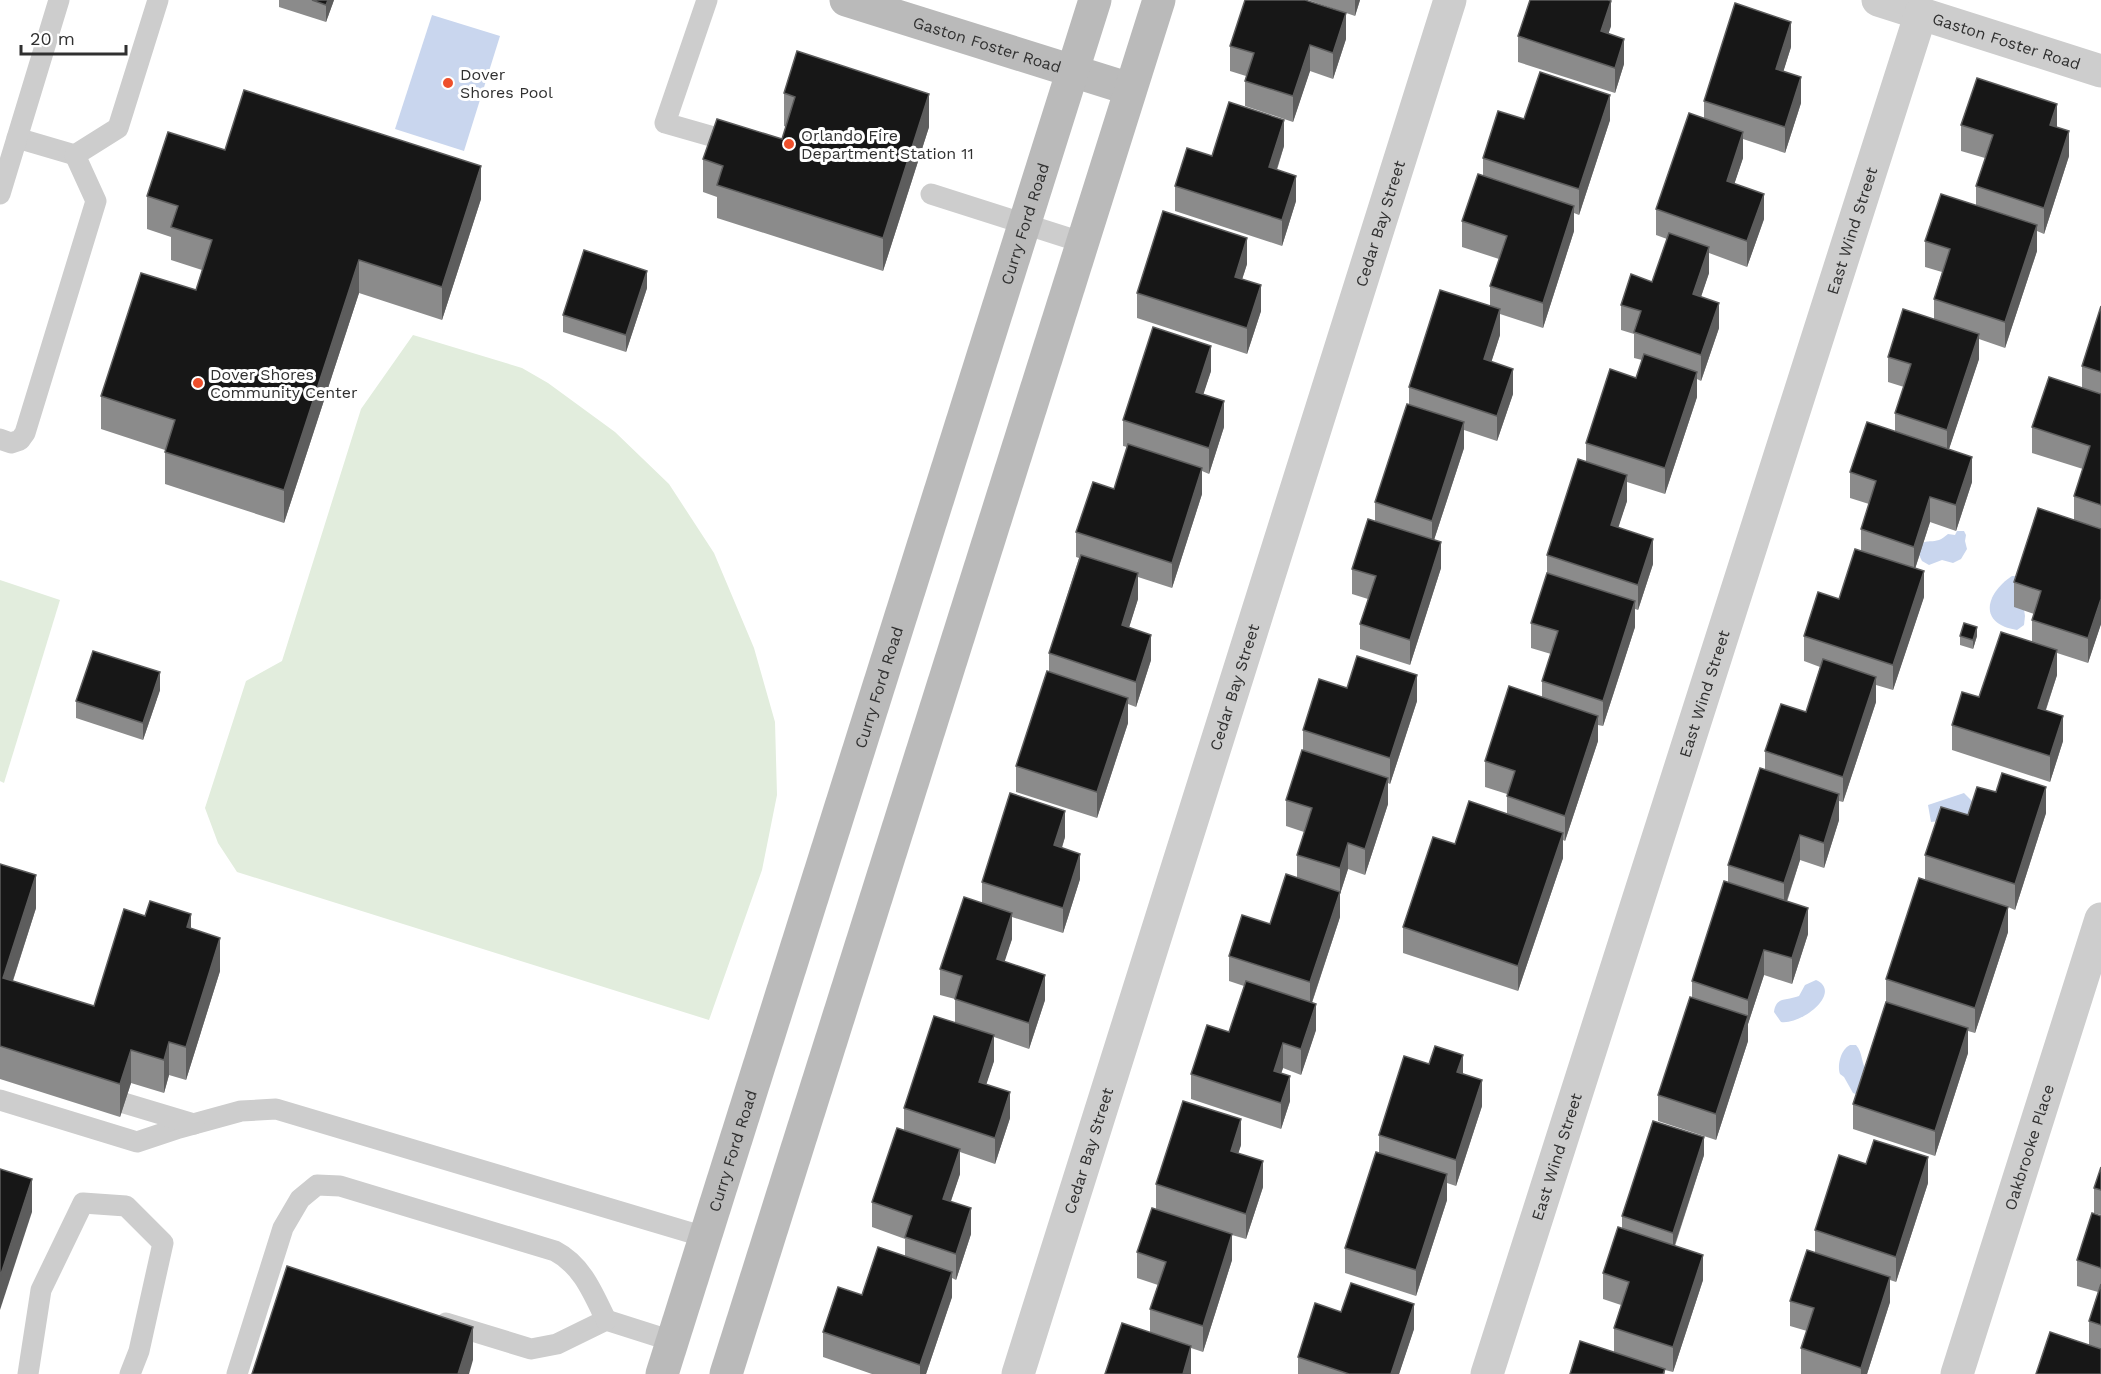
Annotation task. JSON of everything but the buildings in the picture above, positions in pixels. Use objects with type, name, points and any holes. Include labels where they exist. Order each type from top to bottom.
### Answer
[{"type":"main road","name":"Gaston Foster Road","points":[[846,0],[1130,89]]},
{"type":"main road","name":"Curry Ford Road","points":[[662,1374],[1095,0]]},
{"type":"main road","points":[[726,1374],[1159,0]]},
{"type":"street","name":"Cedar Bay Street","points":[[1018,1374],[1450,0]]},
{"type":"street","name":"Gaston Foster Road","points":[[1878,0],[2101,71]]},
{"type":"street","name":"East Wind Street","points":[[1487,1374],[1921,13]]},
{"type":"street","name":"Oakbrooke Place","points":[[1957,1374],[2101,919]]},
{"type":"lane","points":[[0,194],[59,0]]},
{"type":"lane","points":[[17,138],[75,155],[118,128],[158,0]]},
{"type":"lane","points":[[707,0],[664,123],[728,141]]},
{"type":"lane","points":[[0,439],[11,443],[20,440],[25,433],[96,201],[75,155]]},
{"type":"lane","points":[[932,194],[1081,242]]},
{"type":"lane","points":[[0,1100],[136,1142],[241,1111],[276,1109],[705,1237]]},
{"type":"lane","points":[[124,1103],[194,1124]]},
{"type":"lane","points":[[237,1374],[283,1228],[300,1199],[317,1185],[340,1186],[561,1254],[584,1276],[606,1320]]},
{"type":"lane","points":[[27,1374],[41,1290],[82,1203],[126,1206],[163,1244],[139,1351],[130,1374]]},
{"type":"lane","points":[[270,1269],[293,1276]]},
{"type":"lane","points":[[429,1318],[531,1349],[556,1344],[606,1320],[672,1341]]},
{"type":"green space","points":[[413,335],[522,368],[548,383],[615,432],[669,484],[714,553],[754,648],[775,722],[777,795],[762,870],[709,1020],[237,872],[218,843],[205,808],[246,681],[282,661],[361,409]]},
{"type":"green space","points":[[0,580],[60,600],[4,783],[0,781]]},
{"type":"water","name":"Dover Shores Pool","points":[[432,15],[500,36],[464,151],[395,129]]},
{"type":"water","points":[[1957,531],[1964,531],[1966,535],[1967,549],[1961,559],[1953,563],[1942,560],[1929,565],[1922,561],[1918,553],[1924,542],[1939,540],[1948,534],[1955,535]]},
{"type":"water","points":[[2012,576],[2019,576],[2025,616],[2024,625],[2017,630],[2004,627],[1996,622],[1991,615],[1990,608],[1991,599],[1996,591]]},
{"type":"water","points":[[1964,793],[1975,804],[1971,819],[1931,822],[1928,805]]},
{"type":"water","points":[[1816,980],[1823,985],[1825,992],[1817,1007],[1790,1022],[1781,1022],[1774,1012],[1777,1003],[1799,996],[1805,985]]},
{"type":"water","points":[[1850,1045],[1856,1045],[1858,1048],[1868,1073],[1861,1096],[1853,1093],[1839,1070],[1842,1054]]},
{"type":"place","name":"Dover Shores Pool","points":[[448,83]]},
{"type":"place","name":"Orlando Fire Department Station 11","points":[[789,144]]},
{"type":"place","name":"Dover Shores Community Center","points":[[198,383]]}]
